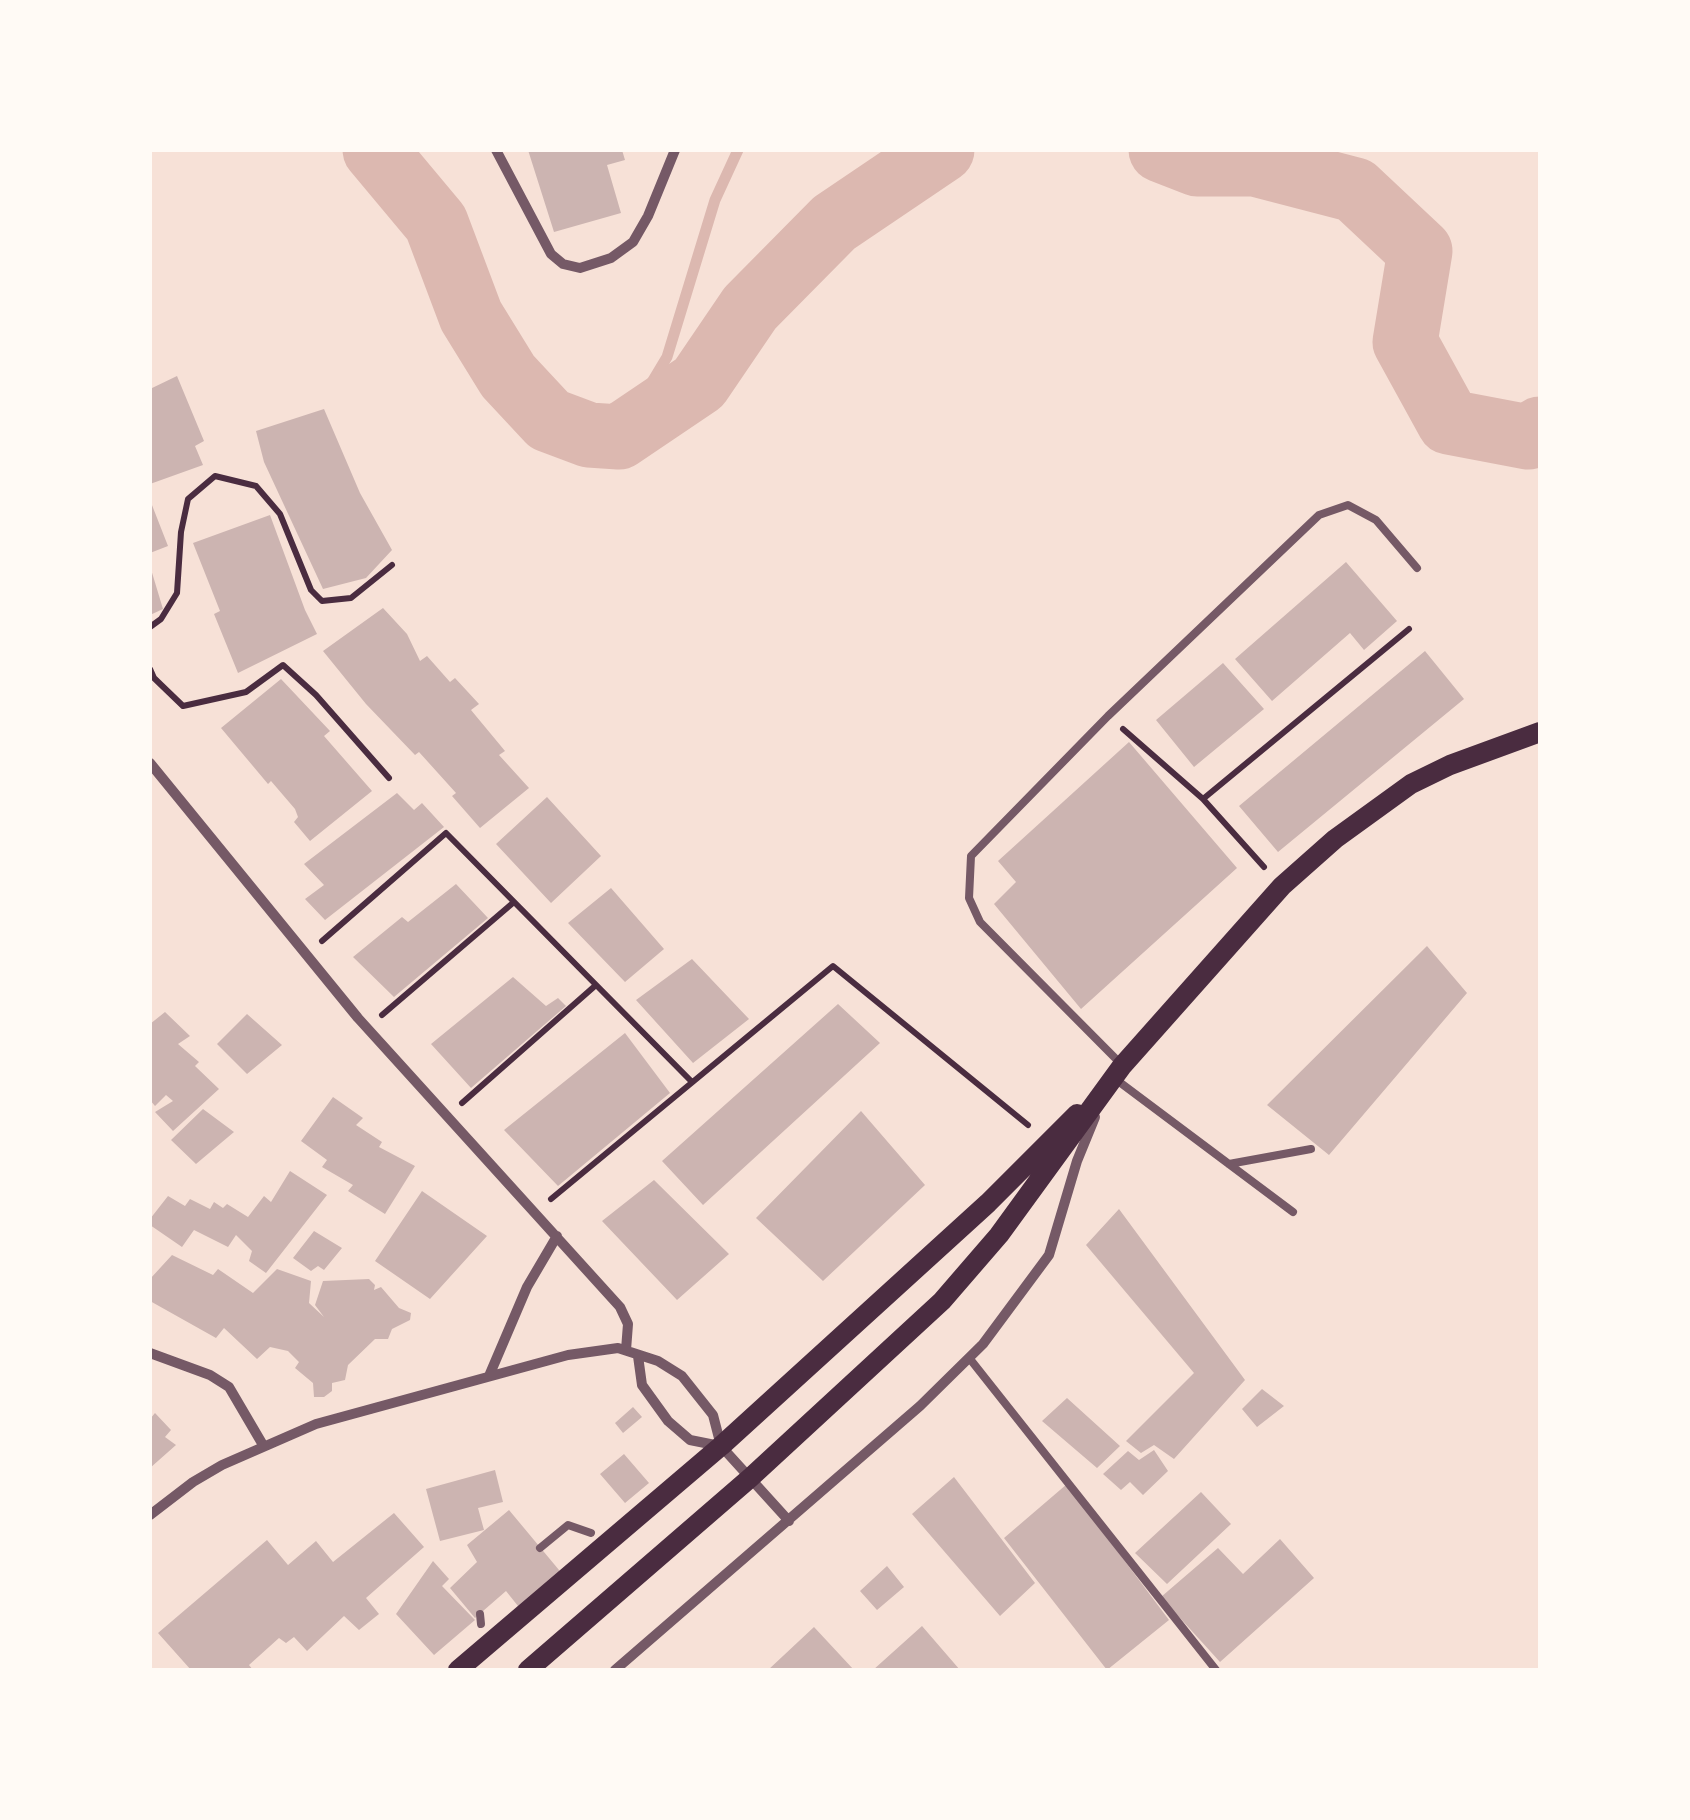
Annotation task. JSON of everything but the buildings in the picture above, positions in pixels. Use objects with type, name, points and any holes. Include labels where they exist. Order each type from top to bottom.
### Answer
[{"type":"main road","points":[[458,1670],[721,1446],[937,1250],[1118,1072],[1282,886],[1334,839],[1411,784],[1450,765],[1540,732]]},
{"type":"main road","points":[[528,1670],[750,1478],[951,1292],[1000,1236],[1118,1072]]},
{"type":"street","points":[[496,150],[551,254],[563,264],[580,268],[610,258],[633,242],[675,150]]},
{"type":"street","points":[[150,763],[155,778],[367,1028],[624,1312],[628,1324],[626,1350]]},
{"type":"street","points":[[615,1670],[970,1358],[1006,1317],[1049,1255],[1076,1161],[1118,1072]]},
{"type":"street","points":[[489,1376],[533,1276],[557,1236]]},
{"type":"street","points":[[150,1514],[193,1482],[263,1445],[334,1418],[608,1348],[626,1350],[666,1365],[693,1388],[714,1416],[721,1446],[789,1521]]},
{"type":"street","points":[[150,1353],[229,1387],[263,1445]]},
{"type":"street","points":[[638,1356],[642,1385],[668,1421],[690,1440],[721,1446]]},
{"type":"lane","points":[[1293,1212],[1118,1072],[980,922],[969,898],[971,856],[1108,716],[1320,516],[1348,505],[1376,520],[1417,568]]},
{"type":"lane","points":[[1229,1164],[1311,1149]]},
{"type":"lane","points":[[970,1358],[1216,1670]]},
{"type":"lane","points":[[540,1548],[568,1526],[591,1533]]},
{"type":"path","points":[[150,627],[162,619],[177,593],[181,532],[188,499],[215,476],[256,486],[280,514],[311,590],[322,601],[352,598],[392,566]]},
{"type":"path","points":[[1202,800],[1409,628]]},
{"type":"path","points":[[150,668],[154,678],[183,706],[246,692],[284,665],[316,695],[389,778]]},
{"type":"path","points":[[1108,716],[1202,800],[1282,886]]},
{"type":"path","points":[[305,956],[446,833],[692,1082]]},
{"type":"path","points":[[367,1028],[514,902]]},
{"type":"path","points":[[534,1212],[833,966],[1048,1142]]},
{"type":"path","points":[[446,1116],[596,986]]},
{"type":"waterway","points":[[375,150],[436,223],[471,316],[508,376],[549,420],[589,435],[619,437],[699,383],[750,308],[834,223],[942,150]]},
{"type":"waterway","points":[[619,437],[667,357],[715,200],[738,150]]},
{"type":"waterway","points":[[1161,150],[1197,164],[1255,164],[1355,190],[1420,251],[1405,342],[1449,422],[1528,437],[1540,429]]}]
